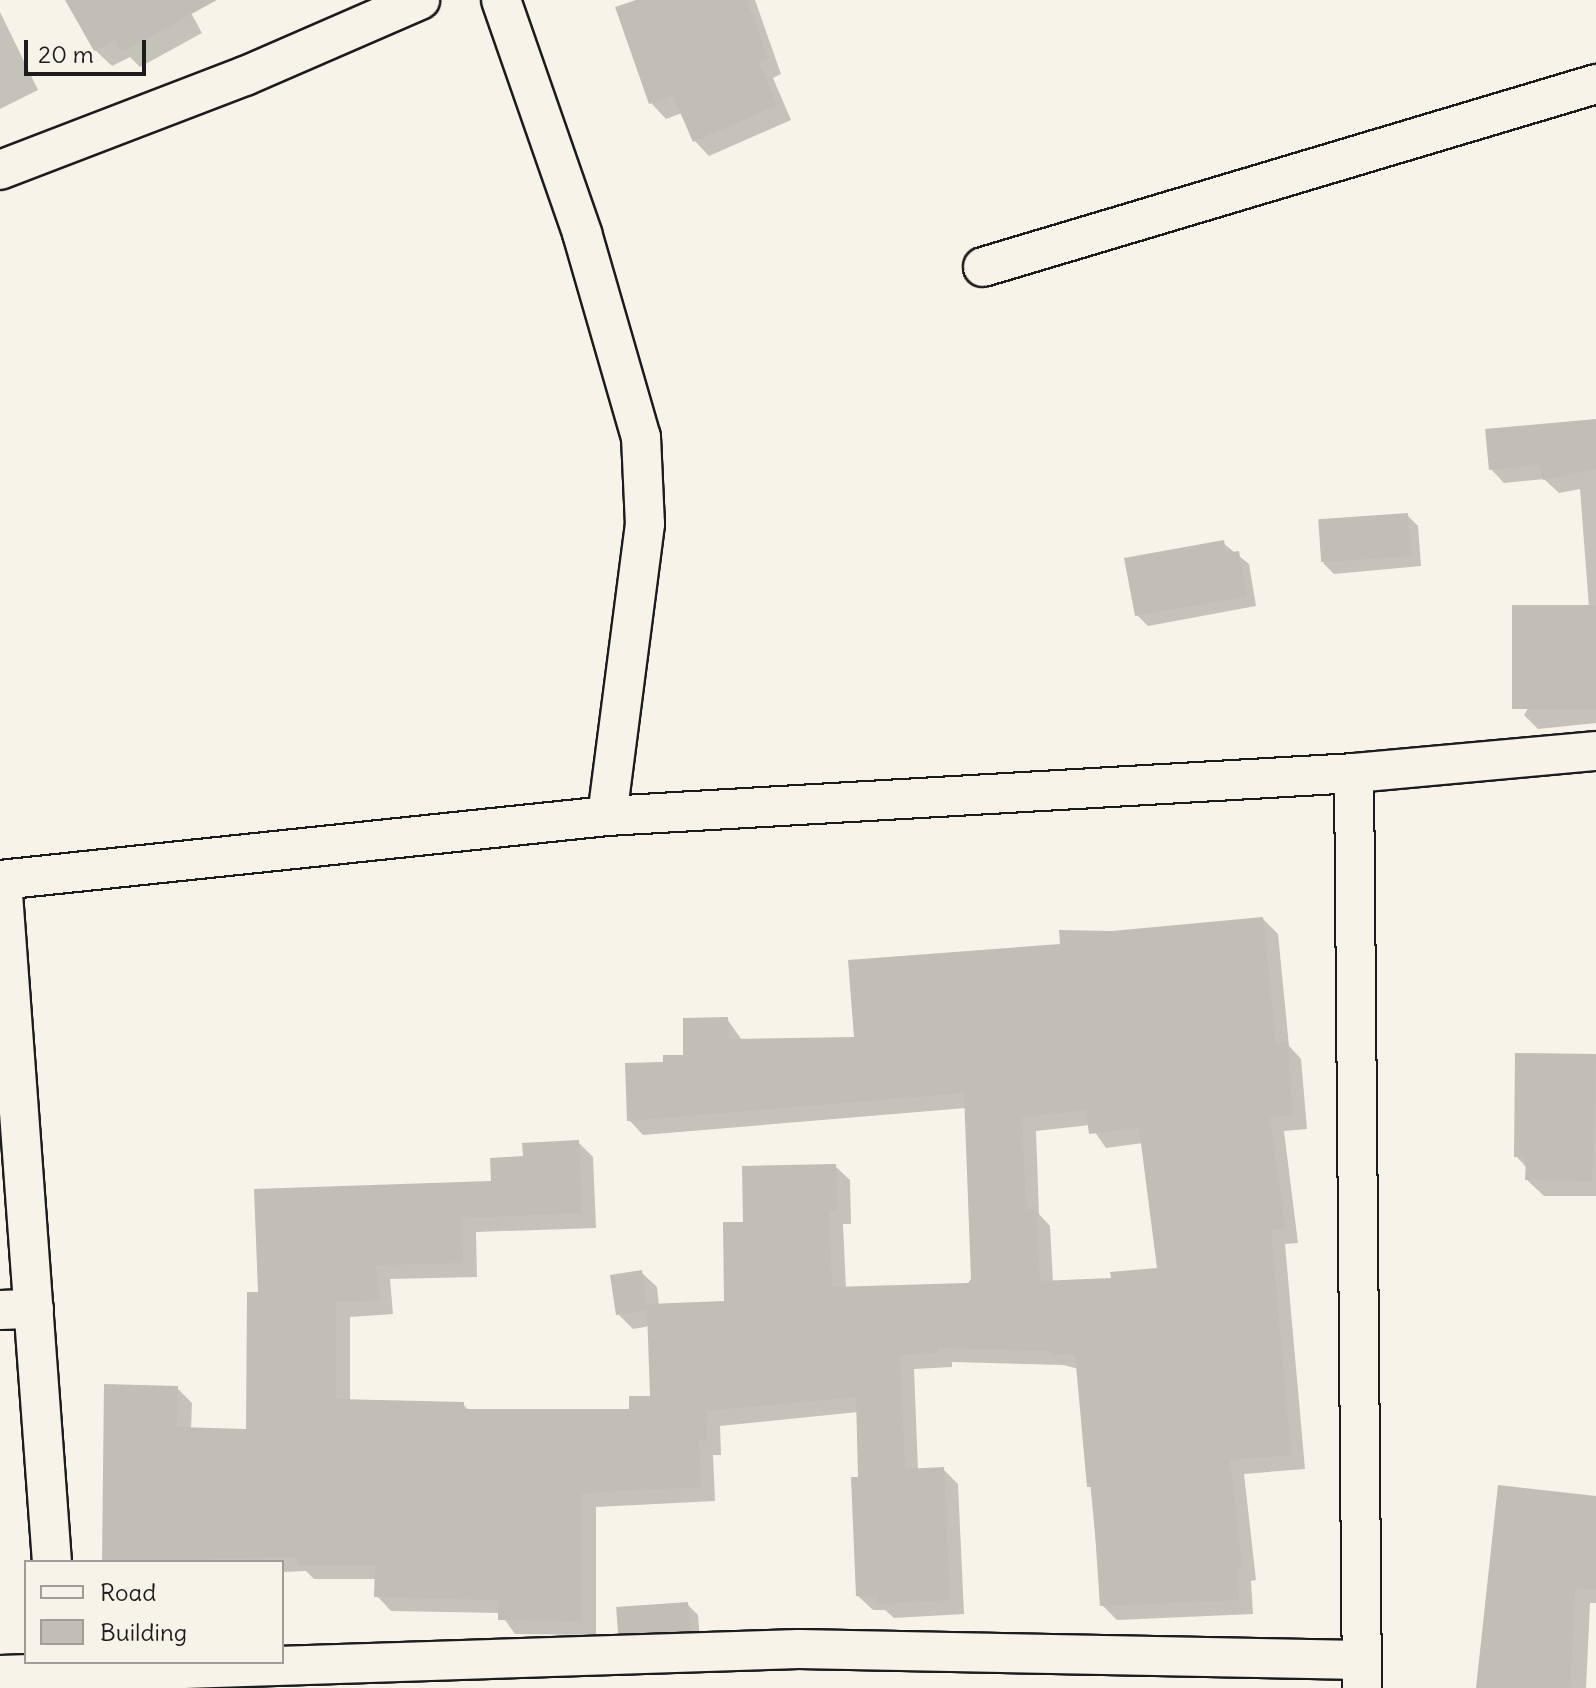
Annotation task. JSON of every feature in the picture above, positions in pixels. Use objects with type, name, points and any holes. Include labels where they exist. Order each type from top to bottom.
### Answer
[{"type":"street","points":[[0,170],[245,76],[420,0]]},
{"type":"street","points":[[501,0],[582,233],[641,437],[645,524],[607,816]]},
{"type":"street","points":[[983,267],[1596,84]]},
{"type":"street","points":[[52,1560],[17,1310],[1,880],[607,816],[1354,773],[1596,751]]},
{"type":"street","points":[[284,1662],[799,1649],[1361,1674],[1354,773]]},
{"type":"street","points":[[0,1675],[60,1668],[216,1664]]},
{"type":"building","points":[[65,0],[217,0],[122,52],[115,40],[94,51]]},
{"type":"building","points":[[636,0],[747,0],[768,59],[759,62],[777,105],[693,142],[673,96],[649,104],[615,7]]},
{"type":"building","points":[[1596,419],[1596,469],[1543,480],[1540,465],[1489,470],[1485,429]]},
{"type":"building","points":[[1408,513],[1411,556],[1321,562],[1318,519]]},
{"type":"building","points":[[1224,540],[1226,553],[1239,551],[1247,596],[1135,616],[1124,558]]},
{"type":"building","points":[[1512,605],[1596,605],[1596,709],[1512,709]]},
{"type":"building","points":[[1263,917],[1276,1043],[1287,1042],[1293,1115],[1270,1117],[1285,1228],[1271,1230],[1291,1455],[1230,1460],[1242,1566],[1237,1567],[1239,1600],[1100,1606],[1092,1487],[1087,1487],[1075,1354],[1051,1355],[1051,1351],[938,1348],[938,1353],[900,1355],[905,1469],[944,1467],[950,1600],[877,1604],[877,1595],[856,1596],[851,1477],[858,1477],[856,1397],[706,1411],[707,1441],[699,1441],[701,1487],[582,1493],[582,1621],[498,1620],[498,1600],[374,1597],[375,1565],[297,1565],[297,1557],[102,1560],[104,1384],[178,1386],[177,1427],[246,1429],[247,1292],[258,1292],[254,1189],[491,1181],[490,1158],[523,1156],[522,1143],[579,1140],[582,1213],[462,1218],[463,1263],[376,1265],[379,1300],[336,1302],[336,1399],[464,1402],[464,1409],[629,1409],[629,1396],[650,1396],[647,1304],[724,1301],[723,1222],[743,1222],[742,1166],[836,1164],[837,1210],[829,1210],[832,1287],[968,1283],[971,1279],[964,1093],[627,1121],[625,1063],[663,1062],[663,1055],[683,1055],[683,1018],[728,1017],[729,1039],[854,1037],[848,960],[1060,944],[1059,930],[1112,931]],"holes":[[[1086,1110],[1089,1134],[1139,1128],[1157,1268],[1110,1272],[1111,1278],[1040,1281],[1036,1209],[1026,1209],[1022,1117]]]},
{"type":"building","points":[[1515,1053],[1596,1054],[1592,1181],[1525,1180],[1526,1157],[1514,1157]]},
{"type":"building","points":[[642,1270],[647,1310],[616,1315],[610,1275]]},
{"type":"building","points":[[1498,1485],[1596,1496],[1596,1590],[1575,1588],[1570,1688],[1476,1688]]},
{"type":"building","points":[[688,1602],[690,1631],[618,1636],[616,1607]]}]
